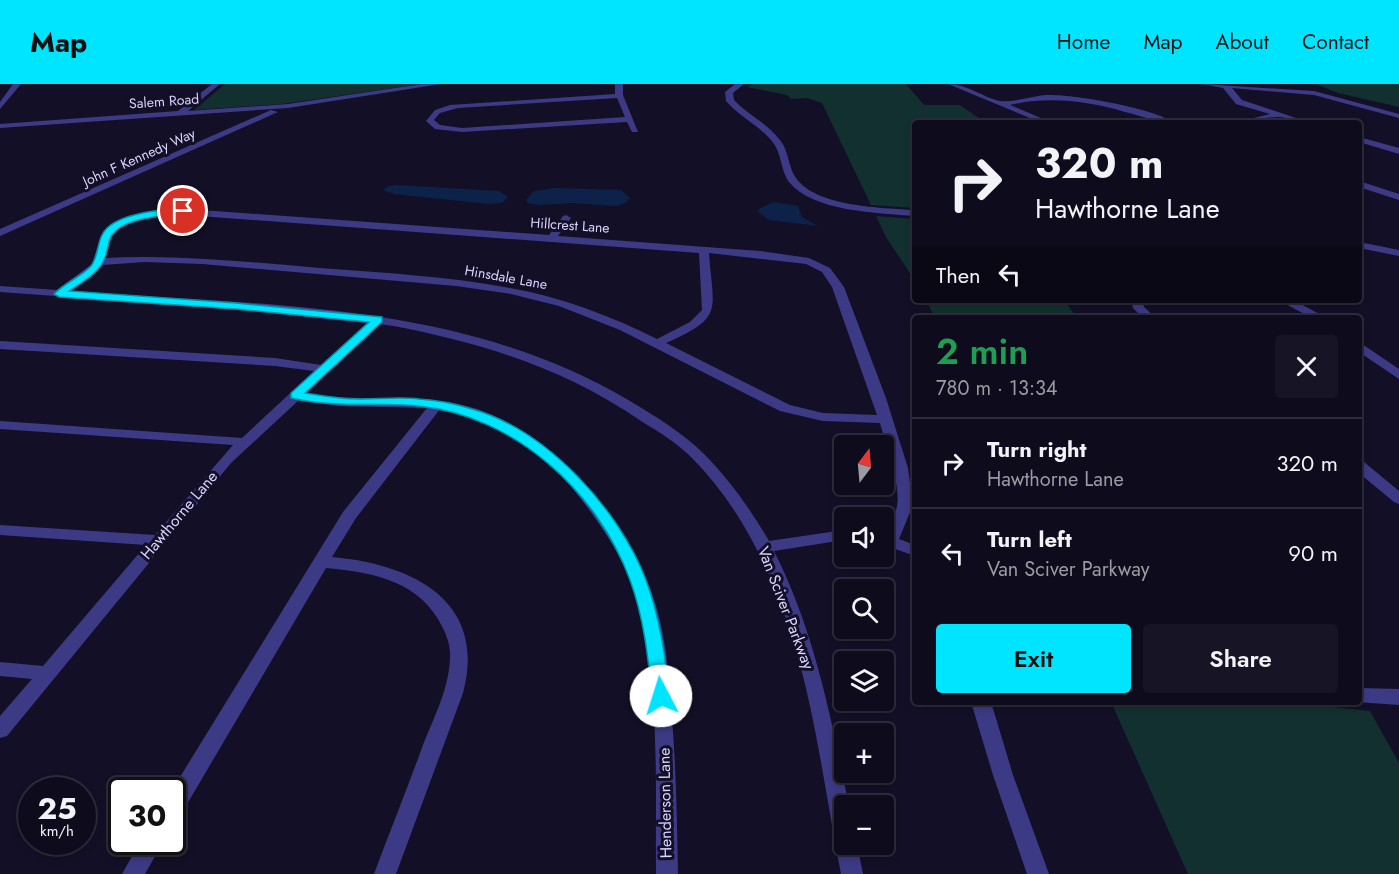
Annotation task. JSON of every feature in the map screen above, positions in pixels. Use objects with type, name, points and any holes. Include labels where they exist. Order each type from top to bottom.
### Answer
[{"type":"street","points":[[0,108],[17,84]]},
{"type":"street","points":[[179,114],[216,84]]},
{"type":"street","name":"Salem Road","points":[[0,126],[288,106],[437,84]]},
{"type":"street","points":[[619,84],[619,96],[635,130]]},
{"type":"street","points":[[740,84],[729,92],[730,101],[777,142],[792,178],[798,185],[815,195],[840,204],[870,210],[912,213]]},
{"type":"street","points":[[952,84],[1002,104],[1038,97],[1097,101],[1161,120]]},
{"type":"street","points":[[1206,84],[1314,93],[1399,116]]},
{"type":"street","points":[[1225,85],[1239,102],[1296,120]]},
{"type":"street","points":[[619,96],[458,106],[440,110],[430,117],[430,121],[438,127],[462,130],[630,120]]},
{"type":"street","points":[[1002,104],[1000,105],[1041,120]]},
{"type":"street","name":"John F Kennedy Way","points":[[0,233],[288,106]]},
{"type":"street","points":[[225,111],[271,113]]},
{"type":"street","points":[[1253,120],[1279,115]]},
{"type":"street","points":[[1362,140],[1399,151]]},
{"type":"street","points":[[1362,185],[1399,197]]},
{"type":"street","name":"Hillcrest Lane","points":[[98,262],[106,235],[111,230],[136,218],[172,211],[552,238],[787,257],[809,261],[825,270],[841,294],[852,331],[879,398],[900,468],[905,494],[903,514],[894,529]]},
{"type":"street","points":[[552,238],[566,218]]},
{"type":"street","points":[[1362,246],[1399,253]]},
{"type":"street","points":[[657,343],[697,325],[707,312],[709,293],[705,275],[704,250]]},
{"type":"street","name":"Hinsdale Lane","points":[[98,262],[145,258],[191,260],[484,286],[538,297],[575,308],[657,343],[785,408],[823,417],[884,419]]},
{"type":"street","points":[[59,294],[93,269],[98,262]]},
{"type":"street","name":"Van Sciver Parkway","points":[[0,279],[59,294]]},
{"type":"street","name":"Van Sciver Parkway","points":[[0,289],[378,319],[456,333],[507,348],[571,374],[620,400],[699,456],[764,547],[796,624],[818,695],[836,795]]},
{"type":"street","points":[[1138,303],[1139,309],[1146,315]]},
{"type":"street","points":[[1290,303],[1315,315]]},
{"type":"street","name":"Hawthorne Lane","points":[[0,730],[214,474],[245,442],[378,319]]},
{"type":"street","points":[[0,345],[275,362],[324,369]]},
{"type":"street","points":[[1362,348],[1399,375]]},
{"type":"street","name":"Henderson Lane","points":[[295,395],[343,402],[399,401],[436,405],[485,418],[527,440],[576,482],[622,548],[644,596],[657,652],[666,770],[666,874]]},
{"type":"street","points":[[186,786],[349,516],[436,405]]},
{"type":"street","points":[[0,425],[245,442]]},
{"type":"street","points":[[1362,468],[1399,500]]},
{"type":"street","points":[[0,530],[158,540]]},
{"type":"street","points":[[764,547],[834,536]]},
{"type":"street","points":[[894,542],[912,549]]},
{"type":"street","points":[[321,562],[386,571],[416,585],[429,594],[439,606],[448,619],[459,646],[460,661],[451,696],[385,874]]},
{"type":"street","points":[[0,669],[47,673]]},
{"type":"street","points":[[1362,695],[1399,697]]},
{"type":"street","points":[[982,705],[1003,775],[1038,874]]},
{"type":"street","points":[[133,874],[144,855]]},
{"type":"street","points":[[848,855],[852,874]]},
{"type":"green space","points":[[225,84],[422,84],[282,104],[194,110]]},
{"type":"green space","points":[[753,84],[906,84],[924,105],[960,105],[982,120],[912,120],[912,208],[871,205],[822,103],[807,98],[791,99],[787,95],[747,87]]},
{"type":"green space","points":[[1316,84],[1399,84],[1399,107],[1338,93]]},
{"type":"green space","points":[[876,216],[912,219],[912,276],[886,237]]},
{"type":"green space","points":[[928,303],[1066,303],[1075,315],[934,315]]},
{"type":"green space","points":[[1112,705],[1315,705],[1370,711],[1399,763],[1399,874],[1188,874]]},
{"type":"water","points":[[397,185],[499,191],[508,197],[502,203],[489,204],[394,194],[383,190]]},
{"type":"water","points":[[554,188],[621,190],[630,198],[625,203],[616,206],[527,203],[527,199],[534,191]]},
{"type":"water","points":[[774,202],[798,206],[802,217],[818,226],[769,220],[757,211]]},
{"type":"route","points":[[183,211],[147,214],[111,230],[106,235],[100,259],[93,269],[59,294],[236,306],[378,319],[295,395],[358,403],[418,402],[470,412],[514,431],[553,460],[576,482],[615,533],[638,579],[653,632],[661,696]]}]
